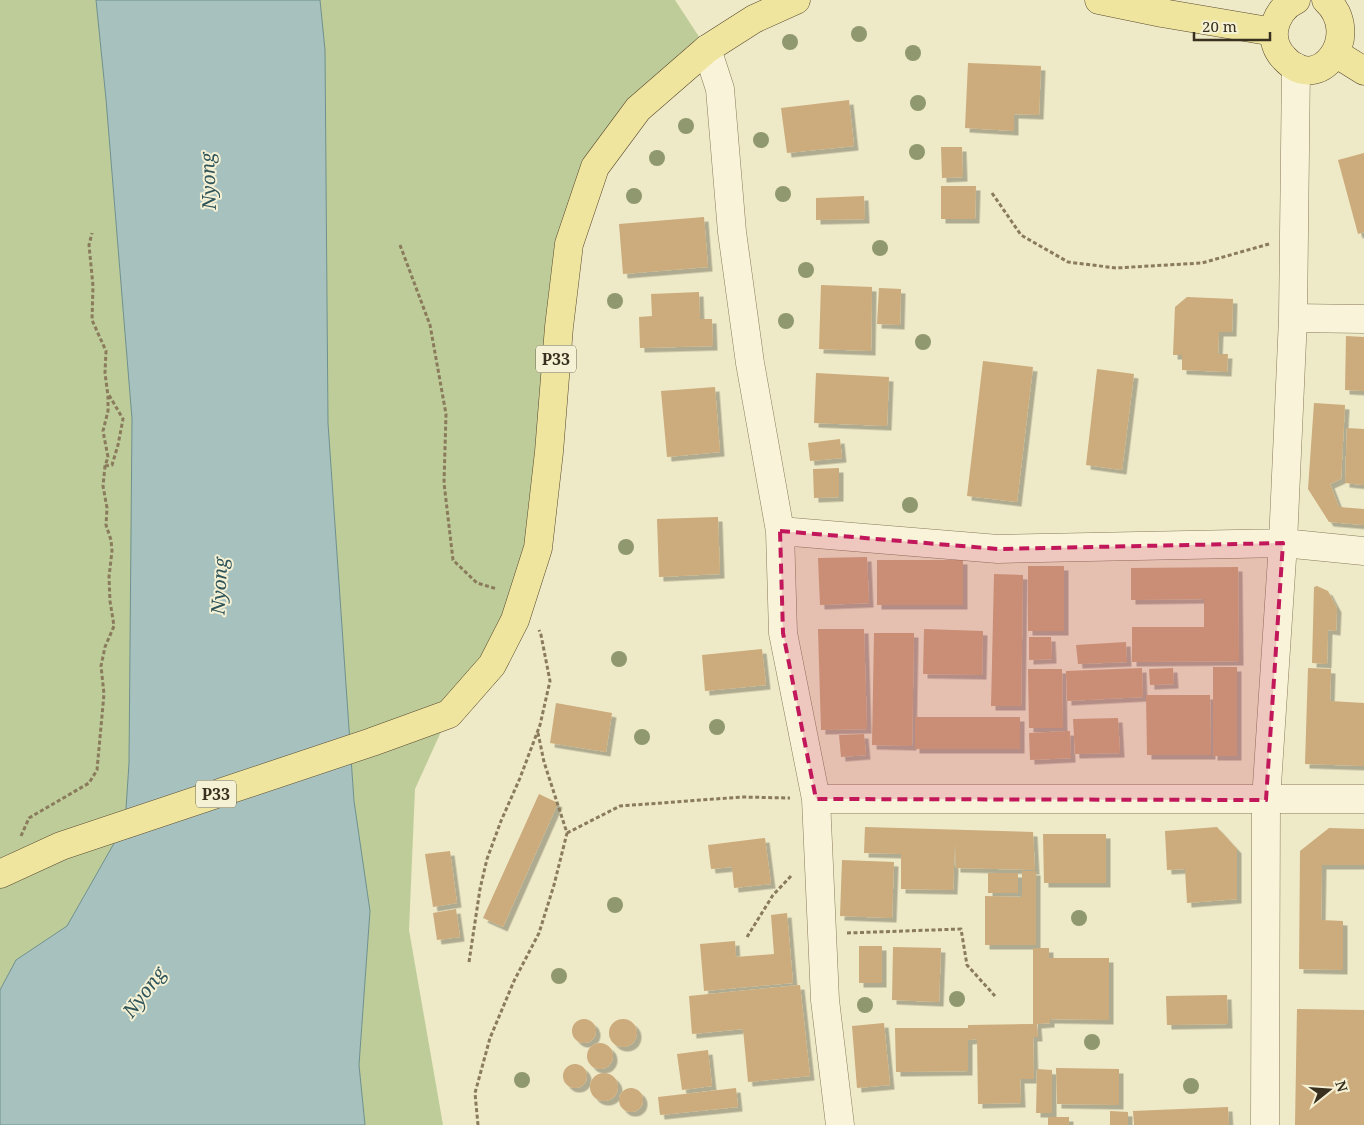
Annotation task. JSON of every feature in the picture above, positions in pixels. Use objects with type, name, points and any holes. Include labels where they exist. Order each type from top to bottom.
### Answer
[{"type":"main road","name":"P33","points":[[1,874],[61,846],[372,742],[449,714],[492,665],[515,620],[538,548],[549,452],[558,327],[569,244],[595,167],[638,109],[707,49],[754,19],[796,0]]},
{"type":"main road","points":[[1099,0],[1162,13],[1280,10],[1276,44],[1279,51],[1289,63],[1307,70],[1319,69],[1331,64],[1340,56],[1345,47],[1347,36],[1342,14],[1326,0]]},
{"type":"main road","points":[[1340,56],[1364,71]]},
{"type":"street","points":[[707,49],[720,89],[735,250],[750,363],[780,531],[783,633],[816,799],[825,1000],[840,1125]]},
{"type":"street","points":[[1265,1125],[1266,800],[1283,543],[1293,318],[1296,67]]},
{"type":"street","points":[[1293,318],[1364,319]]},
{"type":"street","points":[[780,531],[998,549],[1283,543],[1364,551]]},
{"type":"street","points":[[816,799],[1364,799]]},
{"type":"path","points":[[992,193],[1021,235],[1068,262],[1116,268],[1202,263],[1293,237]]},
{"type":"path","points":[[1,874],[29,818],[89,783],[97,770],[104,694],[101,666],[105,647],[114,626],[110,585],[112,551],[106,525],[107,508],[103,486],[108,457],[103,431],[108,411],[108,394],[104,373],[106,351],[92,320],[93,286],[89,245],[92,233]]},
{"type":"path","points":[[400,245],[430,325],[446,414],[444,484],[453,560],[477,583],[522,596],[541,635],[550,681],[538,732],[520,778],[500,821],[487,859],[480,890],[469,962]]},
{"type":"path","points":[[105,466],[112,464],[123,420],[108,394]]},
{"type":"path","points":[[478,1125],[475,1093],[490,1038],[514,981],[539,933],[554,885],[567,833],[544,762],[538,732]]},
{"type":"path","points":[[567,833],[620,806],[742,797],[816,799]]},
{"type":"path","points":[[747,937],[773,896],[818,847]]},
{"type":"path","points":[[822,934],[961,929],[966,965],[995,996]]},
{"type":"highlighted area","points":[[780,531],[998,549],[1283,543],[1266,800],[816,799],[783,633]]},
{"type":"green space","points":[[0,0],[96,0],[132,419],[129,763],[125,824],[67,926],[16,960],[0,990]]},
{"type":"green space","points":[[320,0],[675,0],[707,49],[595,167],[515,620],[449,714],[415,789],[409,930],[443,1125],[365,1125],[359,1065],[370,911],[354,801],[328,423],[325,50]]},
{"type":"water","name":"Nyong","points":[[96,0],[320,0],[325,50],[328,423],[354,801],[370,911],[359,1065],[365,1125],[0,1125],[0,990],[16,960],[67,926],[125,824],[129,763],[132,419]]},
{"type":"building","points":[[968,63],[1041,66],[1039,115],[1014,114],[1014,131],[965,128]]},
{"type":"building","points":[[849,100],[854,146],[787,153],[781,108]]},
{"type":"building","points":[[941,147],[962,147],[963,177],[942,178]]},
{"type":"building","points":[[1364,153],[1364,232],[1358,234],[1338,160]]},
{"type":"building","points":[[941,186],[976,186],[975,219],[941,219]]},
{"type":"building","points":[[864,196],[865,219],[816,220],[816,198]]},
{"type":"building","points":[[704,217],[708,267],[623,274],[619,224]]},
{"type":"building","points":[[821,285],[872,287],[871,351],[819,349]]},
{"type":"building","points":[[879,288],[901,289],[900,325],[877,324]]},
{"type":"building","points":[[699,292],[700,319],[712,319],[713,346],[640,348],[639,317],[652,316],[651,294]]},
{"type":"building","points":[[1187,297],[1233,299],[1232,332],[1219,332],[1218,354],[1228,354],[1227,372],[1182,370],[1182,355],[1173,355],[1175,307]]},
{"type":"building","points":[[1346,336],[1364,337],[1364,391],[1345,390]]},
{"type":"building","points":[[983,361],[1033,367],[1017,502],[967,496]]},
{"type":"building","points":[[1097,369],[1134,374],[1122,470],[1086,465]]},
{"type":"building","points":[[816,373],[889,377],[887,426],[814,423]]},
{"type":"building","points":[[715,387],[720,452],[667,457],[661,391]]},
{"type":"building","points":[[1314,403],[1345,405],[1341,479],[1330,484],[1339,507],[1364,509],[1364,525],[1329,522],[1308,489]]},
{"type":"building","points":[[1347,428],[1364,429],[1364,485],[1345,483]]},
{"type":"building","points":[[840,439],[842,458],[810,461],[808,443]]},
{"type":"building","points":[[839,468],[839,497],[814,498],[813,469]]},
{"type":"building","points":[[718,517],[720,574],[659,577],[657,519]]},
{"type":"building","points":[[867,557],[869,603],[820,605],[818,558]]},
{"type":"building","points":[[877,560],[963,560],[963,605],[877,605]]},
{"type":"building","points":[[1028,566],[1064,566],[1064,631],[1028,631]]},
{"type":"building","points":[[1238,567],[1239,661],[1132,662],[1132,627],[1204,627],[1204,599],[1131,600],[1131,568]]},
{"type":"building","points":[[994,574],[1023,575],[1021,706],[991,706]]},
{"type":"building","points":[[1317,586],[1328,591],[1337,608],[1336,631],[1328,630],[1327,664],[1312,663],[1314,587]]},
{"type":"building","points":[[818,629],[864,629],[867,729],[821,730]]},
{"type":"building","points":[[924,629],[983,631],[982,675],[923,674]]},
{"type":"building","points":[[874,633],[914,633],[912,746],[872,745]]},
{"type":"building","points":[[1029,637],[1051,637],[1052,659],[1029,660]]},
{"type":"building","points":[[1126,642],[1127,662],[1078,664],[1076,645]]},
{"type":"building","points":[[762,649],[766,685],[705,691],[702,655]]},
{"type":"building","points":[[1213,667],[1237,667],[1237,756],[1213,756]]},
{"type":"building","points":[[1142,668],[1143,697],[1067,701],[1066,671]]},
{"type":"building","points":[[1173,668],[1174,684],[1150,685],[1149,669]]},
{"type":"building","points":[[1308,668],[1331,669],[1330,701],[1364,703],[1364,766],[1305,764]]},
{"type":"building","points":[[1028,669],[1062,669],[1063,728],[1029,728]]},
{"type":"building","points":[[1146,695],[1210,695],[1211,755],[1147,755]]},
{"type":"building","points":[[556,703],[612,713],[606,752],[550,743]]},
{"type":"building","points":[[915,717],[1020,717],[1020,749],[915,749]]},
{"type":"building","points":[[1118,718],[1120,753],[1075,754],[1073,719]]},
{"type":"building","points":[[1070,731],[1071,758],[1030,760],[1029,733]]},
{"type":"building","points":[[864,734],[866,755],[841,757],[839,735]]},
{"type":"building","points":[[539,794],[558,803],[503,927],[483,918]]},
{"type":"building","points":[[865,827],[1033,832],[1035,870],[956,868],[955,842],[953,890],[901,889],[901,854],[864,853]]},
{"type":"building","points":[[1217,827],[1237,849],[1237,899],[1187,903],[1185,869],[1167,870],[1165,831]]},
{"type":"building","points":[[1329,828],[1364,829],[1364,865],[1322,865],[1321,920],[1343,921],[1343,970],[1299,969],[1300,851]]},
{"type":"building","points":[[1043,834],[1106,834],[1106,883],[1044,883]]},
{"type":"building","points":[[765,838],[771,884],[734,888],[732,867],[711,869],[708,845]]},
{"type":"building","points":[[450,851],[457,903],[433,907],[425,854]]},
{"type":"building","points":[[842,860],[894,862],[892,918],[840,916]]},
{"type":"building","points":[[1022,871],[1036,871],[1036,945],[985,945],[985,896],[1022,897]]},
{"type":"building","points":[[988,873],[1018,873],[1018,893],[988,893]]},
{"type":"building","points":[[456,909],[460,937],[437,940],[433,913]]},
{"type":"building","points":[[787,913],[793,983],[704,991],[700,944],[735,941],[736,957],[774,954],[771,915]]},
{"type":"building","points":[[859,946],[882,946],[882,983],[859,983]]},
{"type":"building","points":[[893,947],[941,948],[939,1002],[892,1000]]},
{"type":"building","points":[[1033,948],[1049,948],[1049,958],[1109,958],[1109,1020],[1050,1019],[1050,1023],[1037,1024],[1038,1037],[1033,1037],[1034,1079],[1020,1079],[1021,1103],[978,1104],[977,1039],[968,1040],[968,1071],[896,1072],[895,1028],[968,1028],[968,1025],[1033,1024]]},
{"type":"building","points":[[800,985],[810,1076],[748,1082],[743,1029],[692,1034],[689,996]]},
{"type":"building","points":[[1227,995],[1228,1024],[1167,1025],[1166,996]]},
{"type":"building","points":[[1297,1009],[1364,1010],[1364,1125],[1295,1125]]},
{"type":"building","points":[[584,1019],[593,1022],[596,1031],[593,1040],[584,1043],[575,1040],[572,1031],[575,1022]]},
{"type":"building","points":[[623,1019],[633,1023],[637,1033],[633,1043],[623,1047],[613,1043],[609,1033],[613,1023]]},
{"type":"building","points":[[884,1023],[890,1085],[857,1088],[852,1026]]},
{"type":"building","points":[[600,1043],[610,1046],[613,1056],[610,1066],[600,1069],[590,1066],[587,1056],[590,1046]]},
{"type":"building","points":[[708,1050],[712,1086],[682,1090],[677,1054]]},
{"type":"building","points":[[575,1064],[584,1067],[587,1076],[584,1085],[575,1088],[566,1085],[563,1076],[566,1067]]},
{"type":"building","points":[[1056,1068],[1119,1069],[1119,1105],[1057,1104]]},
{"type":"building","points":[[1037,1069],[1052,1070],[1052,1113],[1036,1113]]},
{"type":"building","points":[[604,1073],[614,1077],[618,1087],[614,1097],[604,1101],[594,1097],[590,1087],[594,1077]]},
{"type":"building","points":[[631,1088],[640,1091],[643,1100],[640,1109],[631,1112],[622,1109],[619,1100],[622,1091]]},
{"type":"building","points":[[736,1088],[738,1107],[660,1115],[658,1097]]},
{"type":"building","points":[[1228,1107],[1229,1125],[1134,1125],[1133,1111]]},
{"type":"building","points":[[1110,1111],[1128,1112],[1128,1125],[1110,1125]]},
{"type":"building","points":[[1048,1117],[1069,1117],[1069,1125],[1048,1125]]}]
